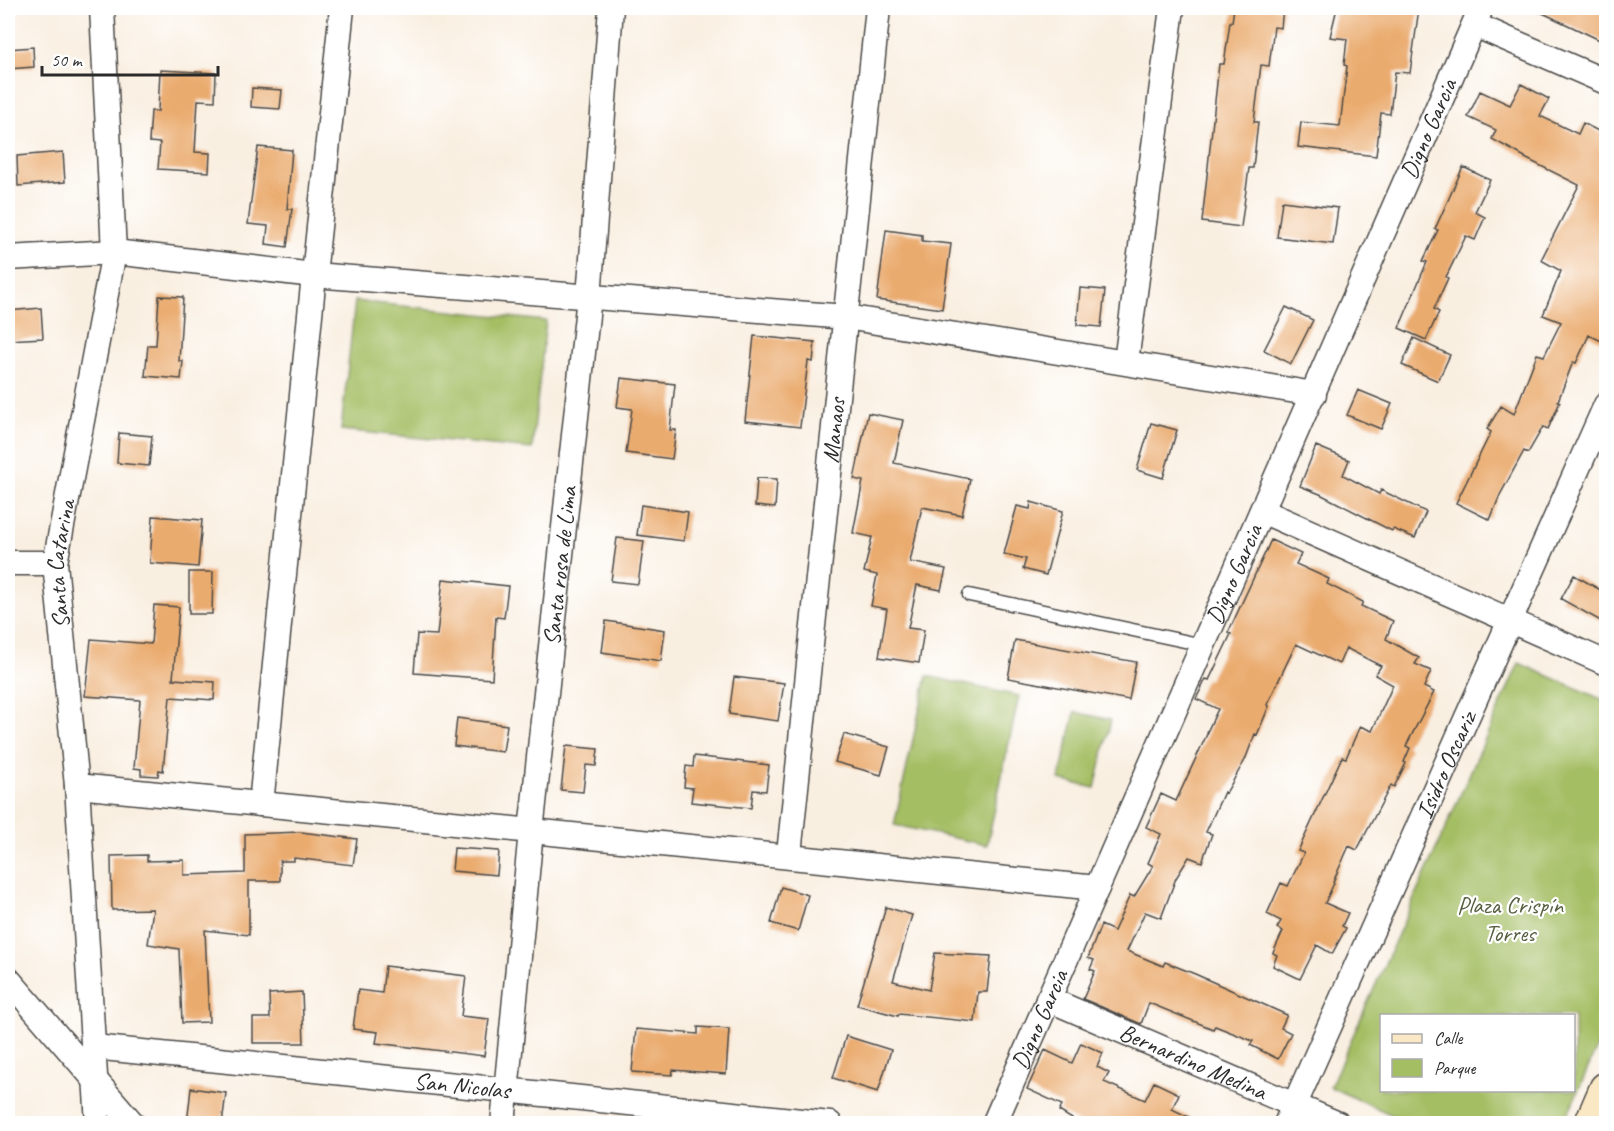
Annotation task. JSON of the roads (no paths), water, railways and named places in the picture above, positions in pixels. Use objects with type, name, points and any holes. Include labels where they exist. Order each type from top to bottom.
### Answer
[{"type":"street","name":"Santa Catarina","points":[[98,1124],[77,786],[55,563],[114,252],[102,8]]},
{"type":"street","points":[[261,804],[342,8]]},
{"type":"street","name":"Santa rosa de Lima","points":[[504,1124],[531,831],[590,297],[611,8]]},
{"type":"street","name":"Manaos","points":[[789,855],[878,8]]},
{"type":"street","points":[[1126,362],[1172,8]]},
{"type":"street","points":[[1478,16],[1606,82]]},
{"type":"street","name":"Digno Garcia","points":[[994,1124],[1478,16]]},
{"type":"street","points":[[8,258],[114,252],[314,275],[846,317],[1314,394]]},
{"type":"street","name":"Isidro Oscariz","points":[[1290,1114],[1606,405]]},
{"type":"street","points":[[1262,511],[1606,663]]},
{"type":"street","points":[[8,563],[55,563]]},
{"type":"street","points":[[77,786],[789,855],[1097,888]]},
{"type":"street","points":[[8,979],[133,1124]]},
{"type":"street","name":"Bernardino Medina","points":[[1048,999],[1290,1114],[1338,1124]]},
{"type":"street","name":"San Nicolas","points":[[94,1047],[830,1124]]},
{"type":"street","points":[[1591,1124],[1606,1089]]},
{"type":"lane","points":[[969,595],[1203,645]]},
{"type":"park label","name":"Plaza Crispín Torres","points":[[1510,919]]}]
